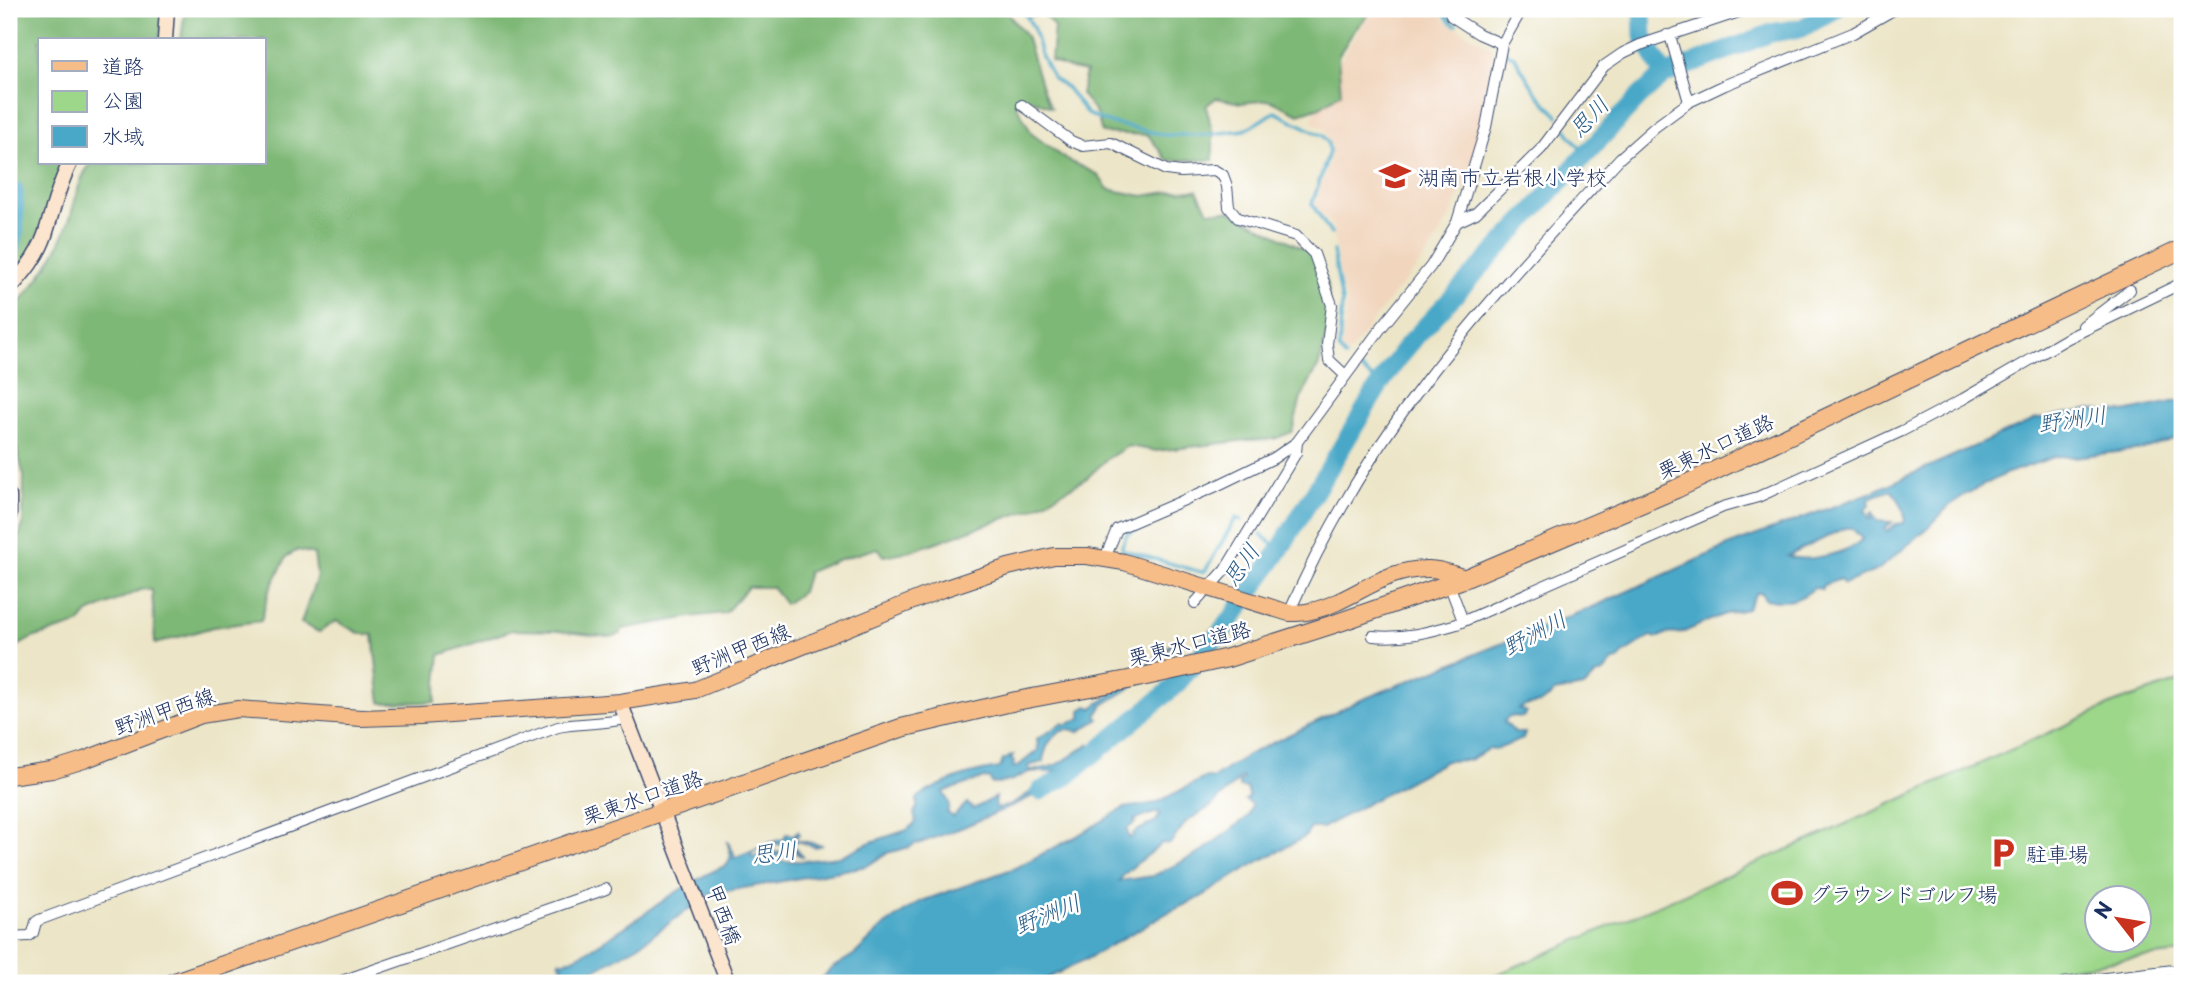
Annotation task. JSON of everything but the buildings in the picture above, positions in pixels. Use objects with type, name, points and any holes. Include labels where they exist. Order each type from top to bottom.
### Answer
[{"type":"highway","name":"栗東水口道路","points":[[172,983],[901,728],[1016,701],[1228,658],[1458,581],[1676,489],[2182,250]]},
{"type":"main road","name":"野洲甲西線","points":[[9,776],[52,770],[201,715],[238,709],[361,718],[421,716],[620,702],[695,690],[940,590],[1008,567],[1054,556],[1105,558],[1287,613]]},
{"type":"main road","points":[[1287,613],[1311,611],[1376,581],[1412,570],[1431,569],[1458,581]]},
{"type":"street","points":[[165,38],[167,9]]},
{"type":"street","points":[[1449,9],[1451,16],[1479,34],[1502,44]]},
{"type":"street","points":[[1105,558],[1117,529],[1225,482],[1274,458],[1297,442],[1430,266],[1457,222],[1486,127],[1502,44],[1522,9]]},
{"type":"street","points":[[1457,222],[1476,213],[1541,149],[1604,66],[1644,43],[1748,9]]},
{"type":"street","points":[[1287,613],[1343,504],[1389,431],[1428,378],[1620,158],[1689,101],[1853,33],[1895,9]]},
{"type":"street","points":[[1669,37],[1689,101]]},
{"type":"street","points":[[1021,105],[1071,141],[1083,146],[1111,143],[1166,170],[1181,172],[1203,169],[1214,170],[1223,175],[1229,207],[1238,218],[1296,236],[1314,254],[1332,305],[1327,344],[1329,360],[1345,375]]},
{"type":"street","points":[[9,289],[37,251],[70,164]]},
{"type":"street","points":[[1373,636],[1417,635],[1463,621],[1712,512],[1758,497],[1963,399],[2068,338],[2182,283]]},
{"type":"street","points":[[2068,338],[2130,290]]},
{"type":"street","points":[[1195,603],[1210,590],[1225,569],[1296,453],[1297,442]]},
{"type":"street","points":[[9,496],[9,516]]},
{"type":"street","points":[[1458,581],[1463,621]]},
{"type":"street","name":"甲西橋","points":[[620,702],[728,983]]},
{"type":"street","points":[[573,723],[575,704]]},
{"type":"street","points":[[9,937],[29,936],[39,920],[558,727],[573,723],[612,722],[626,718]]},
{"type":"street","points":[[336,983],[606,889]]},
{"type":"street","points":[[2063,983],[2182,969]]},
{"type":"shaded area","name":"湖南市立岩根小学校","points":[[1373,9],[1437,9],[1446,22],[1493,48],[1486,102],[1471,166],[1451,215],[1427,255],[1386,303],[1348,355],[1342,349],[1347,301],[1332,225],[1315,205],[1331,156],[1331,144],[1325,130],[1311,121],[1342,58]]},
{"type":"green space","points":[[9,9],[163,9],[160,38],[38,38],[38,164],[63,164],[47,216],[29,256],[9,279]]},
{"type":"green space","points":[[185,9],[1004,9],[1026,36],[1043,91],[1051,107],[1031,99],[1016,104],[1032,134],[1067,160],[1097,174],[1108,189],[1143,196],[1197,190],[1208,211],[1230,211],[1316,255],[1328,285],[1329,325],[1319,365],[1301,398],[1292,432],[1274,439],[1157,451],[1128,446],[1107,459],[1087,478],[1034,508],[914,550],[884,556],[878,548],[808,572],[802,592],[785,604],[772,587],[748,587],[725,613],[622,629],[620,634],[610,637],[557,631],[512,630],[440,655],[435,702],[381,703],[373,635],[359,633],[336,621],[319,632],[301,623],[317,576],[314,554],[298,550],[287,556],[269,591],[261,621],[213,627],[155,644],[152,589],[143,589],[88,613],[79,624],[32,638],[9,651],[9,561],[23,525],[24,476],[9,420],[9,313],[37,281],[52,257],[70,218],[80,182],[90,164],[266,164],[266,38],[181,38]]},
{"type":"green space","points":[[1024,9],[1373,9],[1338,56],[1341,93],[1320,107],[1299,114],[1270,100],[1241,103],[1216,98],[1206,106],[1213,135],[1213,160],[1167,160],[1148,135],[1102,133],[1097,115],[1081,94],[1086,72],[1051,61],[1054,27],[1042,12],[1027,18]]},
{"type":"green space","points":[[2182,680],[2182,953],[2125,959],[1982,983],[1477,983],[1810,840],[2115,703]]},
{"type":"water","name":"野洲川","points":[[2182,400],[2182,436],[2144,449],[2073,457],[2057,456],[2005,474],[1949,506],[1928,528],[1878,570],[1844,584],[1840,579],[1822,586],[1822,589],[1814,588],[1791,600],[1765,599],[1762,593],[1756,593],[1747,609],[1721,616],[1680,633],[1657,638],[1651,636],[1623,654],[1619,660],[1613,661],[1604,672],[1596,675],[1584,687],[1554,692],[1540,703],[1519,709],[1526,712],[1523,717],[1510,717],[1504,722],[1516,733],[1525,733],[1523,739],[1495,750],[1489,749],[1469,760],[1446,761],[1322,828],[1311,828],[1305,837],[1201,897],[1037,983],[817,983],[832,968],[855,954],[885,925],[919,902],[1015,868],[1124,808],[1156,803],[1206,777],[1212,779],[1249,754],[1361,700],[1595,606],[1730,545],[1867,494],[2036,419],[2087,410],[2124,412]],"holes":[[[1891,490],[1903,509],[1904,523],[1896,524],[1887,531],[1885,528],[1892,522],[1877,521],[1873,512],[1870,519],[1865,509],[1870,505],[1869,498]],[[1845,528],[1852,528],[1862,539],[1848,549],[1827,555],[1805,558],[1788,556]],[[1242,777],[1239,787],[1247,788],[1249,797],[1245,800],[1252,804],[1249,816],[1200,853],[1153,876],[1119,881],[1162,843],[1170,844],[1187,821],[1210,807]],[[1158,812],[1160,814],[1156,821],[1129,838],[1127,829],[1135,823],[1134,820]]]},
{"type":"water","points":[[1178,638],[1133,686],[1103,705],[1096,716],[1099,719],[1078,732],[1064,730],[1059,733],[1046,748],[1043,762],[1028,766],[1029,770],[1047,768],[1090,743],[1084,751],[1091,752],[1080,756],[1076,766],[1051,772],[1029,772],[1010,781],[992,784],[990,779],[984,778],[943,792],[949,807],[947,812],[953,817],[967,803],[973,809],[996,797],[995,809],[1012,804],[1045,783],[1054,783],[1063,777],[1054,785],[961,828],[887,853],[867,866],[710,894],[639,945],[572,983],[538,983],[546,979],[550,971],[563,967],[560,960],[563,962],[585,952],[680,890],[727,865],[731,856],[727,841],[734,858],[765,845],[751,853],[752,857],[766,852],[768,843],[784,839],[786,834],[793,835],[798,831],[800,834],[796,836],[796,840],[823,845],[815,847],[797,841],[788,845],[773,844],[770,853],[796,849],[793,854],[788,852],[781,856],[776,855],[776,859],[766,855],[765,859],[801,861],[839,857],[871,842],[907,830],[916,822],[914,813],[917,799],[940,785],[960,777],[1000,768],[1003,760],[1013,755],[1013,767],[1017,767],[1038,750],[1037,739],[1063,723],[1065,725],[1081,718],[1081,710],[1087,706],[1092,708],[1127,683]]},
{"type":"waterway","points":[[1022,9],[1033,27],[1041,55],[1053,78],[1067,88],[1087,114],[1107,122],[1165,135],[1205,135],[1245,130],[1275,112],[1323,136],[1328,143],[1329,152],[1312,204],[1331,234]]},
{"type":"waterway","points":[[1441,9],[1456,25]]},
{"type":"waterway","points":[[1642,9],[1643,36],[1664,75]]},
{"type":"waterway","name":"思川","points":[[1040,791],[1067,776],[1175,686],[1227,625],[1279,551],[1380,384],[1407,346],[1641,95],[1664,75],[1771,33],[1802,28],[1836,9]]},
{"type":"waterway","points":[[1506,52],[1515,58],[1537,94],[1558,116]]},
{"type":"waterway","points":[[1565,128],[1584,154]]},
{"type":"waterway","points":[[9,251],[15,230],[14,191]]},
{"type":"waterway","points":[[1333,251],[1342,302],[1339,349],[1345,357]]},
{"type":"waterway","points":[[1357,366],[1380,384]]},
{"type":"waterway","points":[[1167,516],[1127,534],[1123,550],[1205,571],[1236,518],[1241,520]]},
{"type":"waterway","points":[[1261,535],[1279,551]]},
{"type":"place","name":"湖南市立岩根小学校","points":[[1395,176]]},
{"type":"place","name":"駐車場","points":[[2003,853]]},
{"type":"place","name":"グラウンドゴルフ場","points":[[1787,893]]}]
